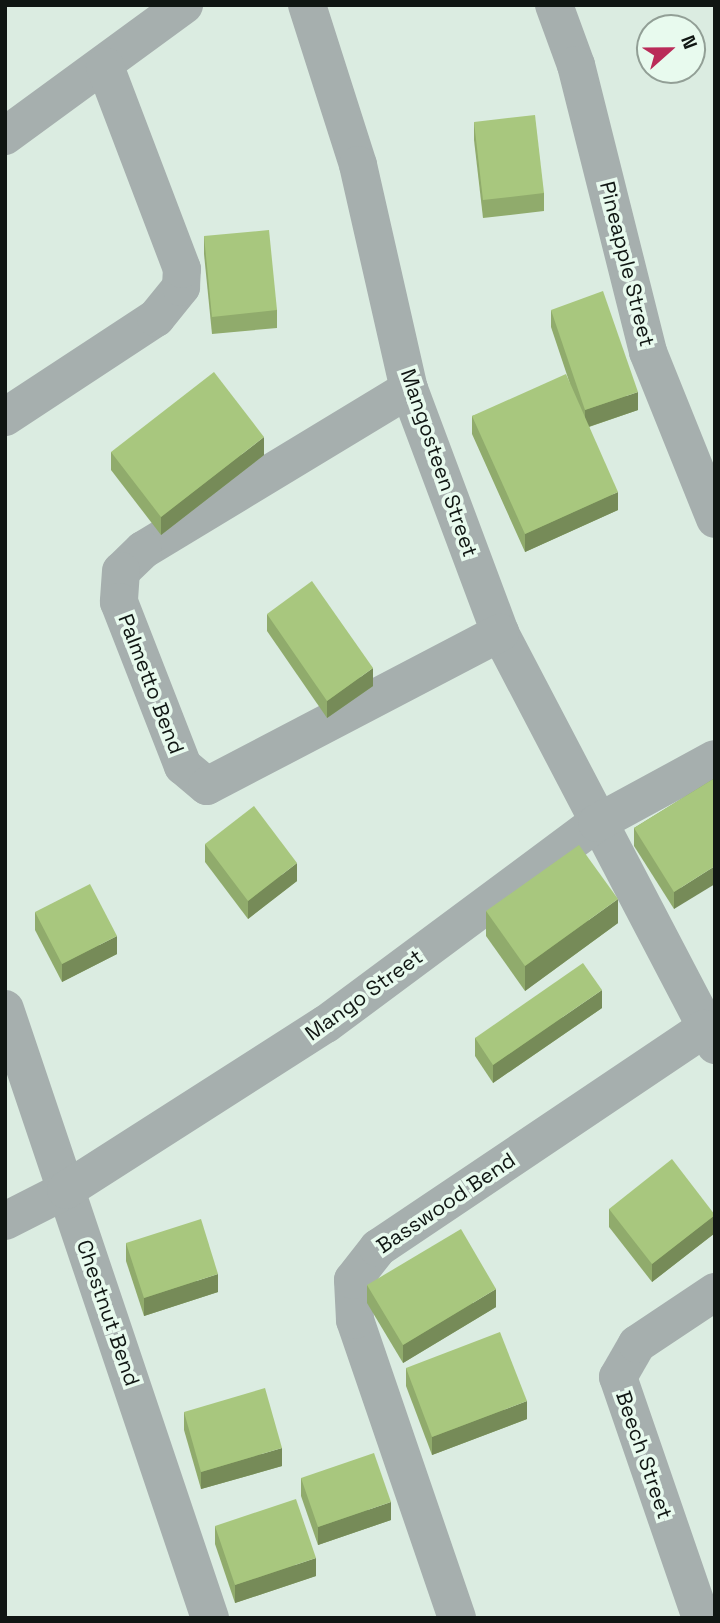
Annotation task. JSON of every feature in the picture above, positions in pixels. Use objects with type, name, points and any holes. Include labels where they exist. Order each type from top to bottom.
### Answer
[{"type":"street","points":[[5,136],[105,66],[184,5]]},
{"type":"street","name":"Mangosteen Street","points":[[307,5],[358,165],[409,388],[500,633],[709,1037]]},
{"type":"street","name":"Pineapple Street","points":[[554,5],[576,65],[648,352],[715,519]]},
{"type":"street","points":[[5,417],[177,300],[182,269],[105,66]]},
{"type":"street","name":"Palmetto Bend","points":[[409,388],[143,551],[121,570],[119,601],[183,766],[207,786],[500,633]]},
{"type":"street","name":"Mango Street","points":[[5,1221],[66,1190],[326,1024],[597,823],[715,759]]},
{"type":"street","name":"Chestnut Bend","points":[[5,1009],[210,1618]]},
{"type":"street","name":"Basswood Bend","points":[[457,1618],[355,1320],[353,1280],[378,1248],[709,1037]]},
{"type":"street","name":"Beech Street","points":[[701,1618],[618,1377],[637,1344],[715,1292]]},
{"type":"building","points":[[535,115],[544,193],[483,200],[474,122]]},
{"type":"building","points":[[269,230],[277,310],[212,317],[204,236]]},
{"type":"building","points":[[603,291],[638,392],[585,410],[551,310]]},
{"type":"building","points":[[214,372],[264,437],[161,517],[111,452]]},
{"type":"building","points":[[566,374],[618,492],[525,534],[472,416]]},
{"type":"building","points":[[312,581],[373,668],[327,701],[267,614]]},
{"type":"building","points":[[715,778],[715,866],[674,892],[634,828]]},
{"type":"building","points":[[254,806],[297,863],[248,901],[205,844]]},
{"type":"building","points":[[579,845],[618,899],[525,966],[486,911]]},
{"type":"building","points":[[90,884],[117,936],[62,964],[35,912]]},
{"type":"building","points":[[583,963],[602,990],[493,1065],[475,1038]]},
{"type":"building","points":[[672,1159],[715,1215],[652,1264],[609,1209]]},
{"type":"building","points":[[201,1219],[218,1274],[144,1298],[126,1243]]},
{"type":"building","points":[[461,1229],[496,1289],[403,1345],[367,1285]]},
{"type":"building","points":[[500,1332],[527,1401],[432,1437],[406,1368]]},
{"type":"building","points":[[265,1388],[282,1448],[201,1472],[184,1412]]},
{"type":"building","points":[[374,1453],[391,1502],[318,1527],[301,1478]]},
{"type":"building","points":[[296,1499],[316,1558],[235,1585],[215,1526]]}]
